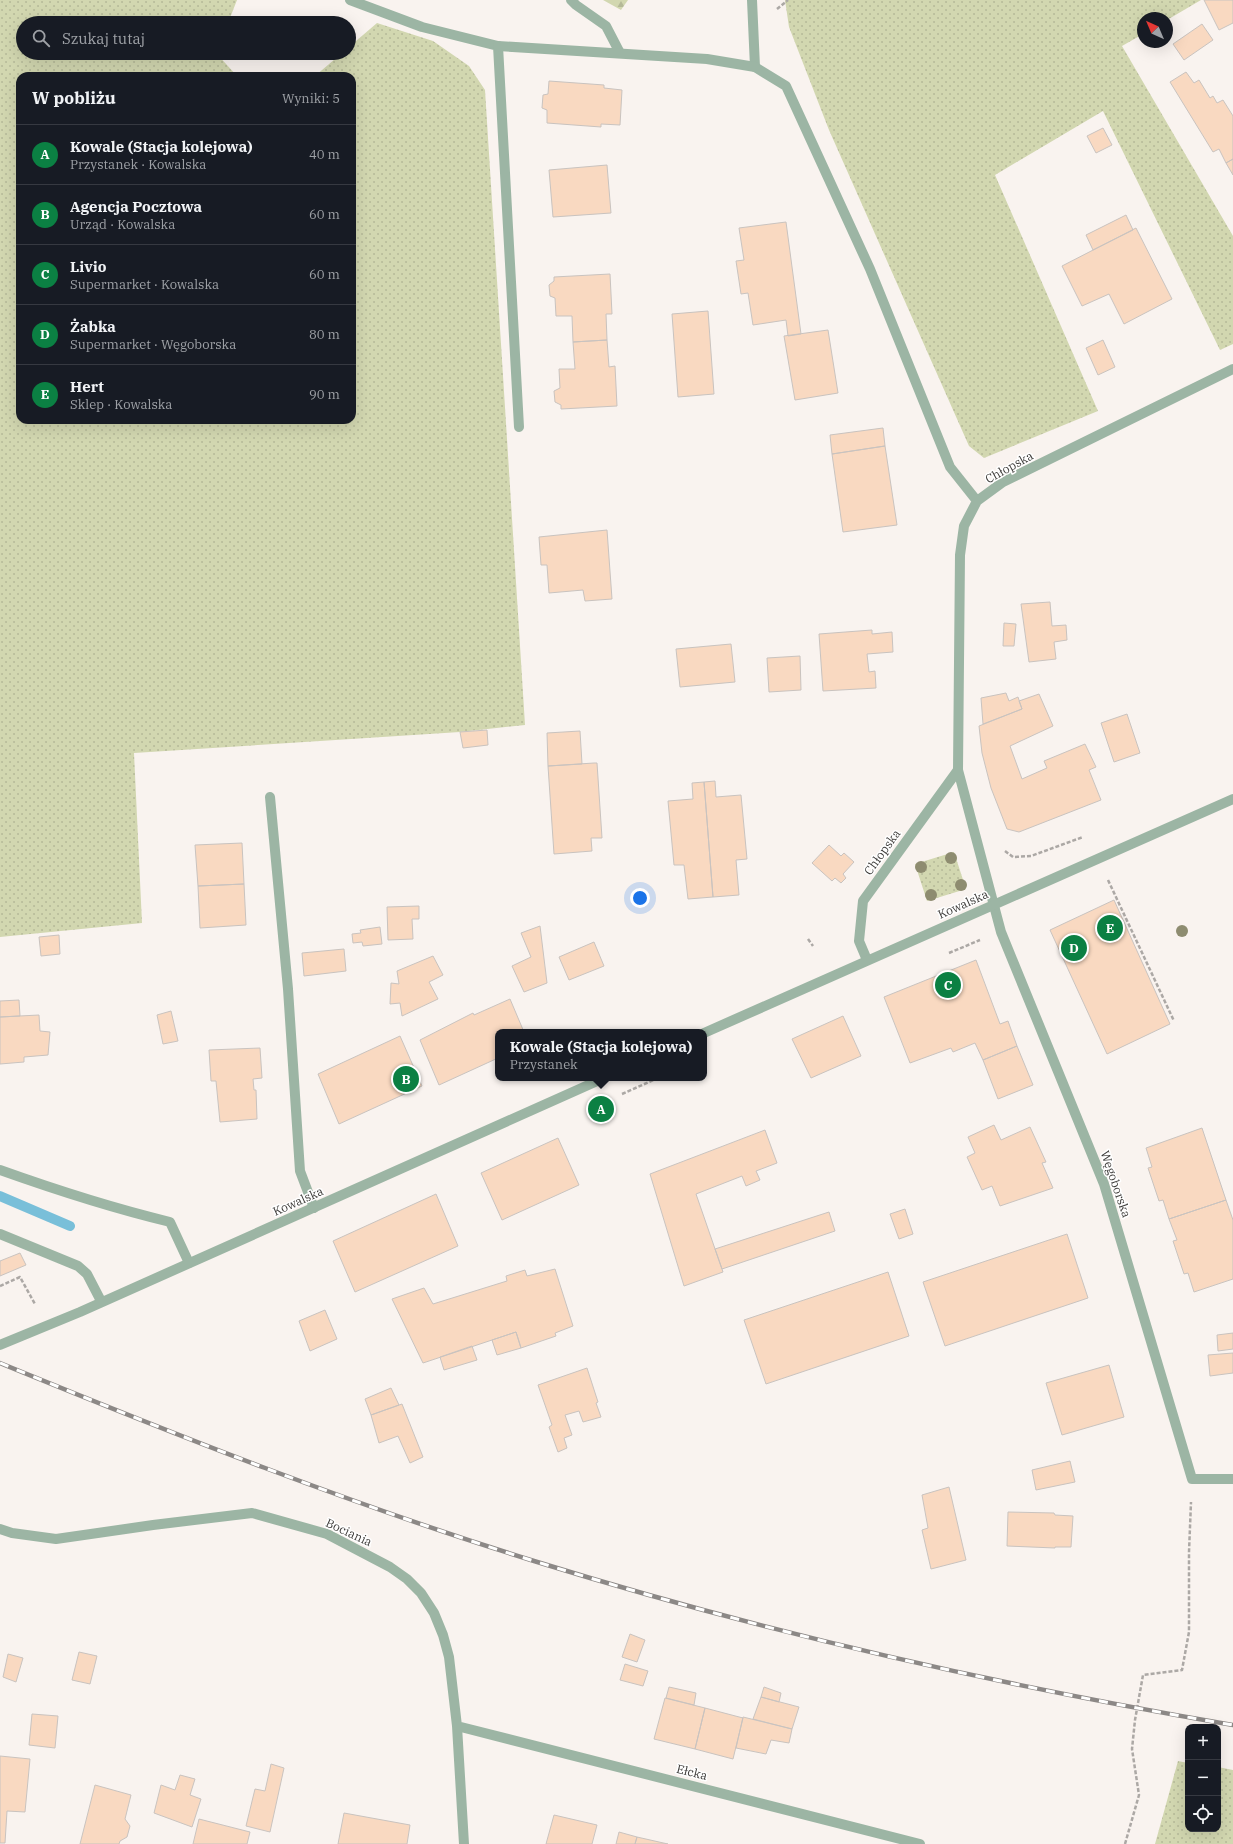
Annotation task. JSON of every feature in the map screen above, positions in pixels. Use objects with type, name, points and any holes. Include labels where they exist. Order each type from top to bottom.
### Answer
[{"type":"street","points":[[350,0],[422,27],[498,46],[707,59],[755,67],[786,86],[870,269],[950,467],[977,501]]},
{"type":"street","points":[[571,0],[606,26],[620,53]]},
{"type":"street","points":[[752,0],[755,67]]},
{"type":"street","points":[[498,46],[519,427]]},
{"type":"street","name":"Chłopska","points":[[994,905],[958,770],[960,555],[964,526],[977,501],[1003,482],[1233,370]]},
{"type":"street","name":"Chłopska","points":[[867,960],[859,941],[863,901],[958,770]]},
{"type":"street","points":[[270,797],[288,989],[300,1171],[314,1208]]},
{"type":"street","name":"Kowalska","points":[[707,1032],[1233,799]]},
{"type":"street","name":"Węgoborska","points":[[994,905],[1000,932],[1104,1184],[1192,1480]]},
{"type":"street","name":"Kowalska","points":[[0,1345],[80,1312],[597,1081]]},
{"type":"street","points":[[0,1170],[52,1189],[128,1212],[170,1222],[189,1263]]},
{"type":"street","points":[[0,1234],[78,1266],[87,1274],[101,1302]]},
{"type":"street","points":[[1192,1480],[1233,1479]]},
{"type":"street","name":"Bociania","points":[[0,1529],[12,1533],[56,1539],[252,1513],[327,1534],[390,1567],[407,1579],[421,1593],[437,1620],[449,1657],[457,1726],[464,1844]]},
{"type":"street","name":"Ełcka","points":[[457,1726],[920,1844]]},
{"type":"path","points":[[1003,846],[1005,851],[1013,857],[1031,856]]},
{"type":"path","points":[[1106,876],[1174,1021]]},
{"type":"path","points":[[808,939],[812,946]]},
{"type":"path","points":[[0,1286],[20,1277],[36,1306]]},
{"type":"path","points":[[1125,1844],[1139,1795],[1132,1749],[1135,1720],[1143,1675],[1182,1670],[1189,1632],[1189,1552],[1192,1480]]},
{"type":"green space","points":[[0,0],[237,0],[231,16],[16,16],[16,60],[222,60],[233,72],[16,72],[16,424],[356,424],[356,72],[320,72],[334,60],[356,60],[356,41],[377,23],[433,41],[469,66],[485,90],[525,725],[460,732],[134,753],[142,923],[0,937]]},
{"type":"green space","points":[[603,0],[628,0],[621,10]]},
{"type":"green space","points":[[785,0],[1201,0],[1173,16],[1173,12],[1137,12],[1137,37],[1122,46],[1233,236],[1233,344],[1220,350],[1103,111],[995,175],[1098,411],[984,458],[969,446],[829,130],[789,27]]},
{"type":"green space","points":[[954,852],[966,889],[927,901],[915,864]]},
{"type":"green space","points":[[1178,1761],[1185,1762],[1185,1832],[1221,1832],[1221,1768],[1233,1770],[1233,1844],[1155,1844]]},
{"type":"building","points":[[1204,0],[1233,0],[1233,23],[1219,30]]},
{"type":"building","points":[[1202,24],[1213,40],[1184,60],[1173,44]]},
{"type":"building","points":[[1186,72],[1194,83],[1199,80],[1210,98],[1213,96],[1217,103],[1223,100],[1233,116],[1233,159],[1226,163],[1219,149],[1213,152],[1170,82]]},
{"type":"building","points":[[549,81],[604,85],[604,88],[622,90],[620,125],[601,124],[601,127],[547,123],[547,110],[542,108],[543,95],[548,94]]},
{"type":"building","points":[[1103,128],[1112,145],[1096,153],[1087,136]]},
{"type":"building","points":[[1233,159],[1233,175],[1226,163]]},
{"type":"building","points":[[607,165],[611,213],[553,217],[549,170]]},
{"type":"building","points":[[1126,215],[1133,230],[1093,250],[1086,235]]},
{"type":"building","points":[[786,222],[801,334],[788,336],[786,320],[753,325],[748,293],[741,294],[736,261],[744,260],[739,228]]},
{"type":"building","points":[[1136,228],[1172,299],[1124,324],[1109,294],[1082,306],[1062,266]]},
{"type":"building","points":[[610,274],[612,314],[606,314],[607,340],[573,342],[572,316],[556,316],[555,298],[550,296],[549,285],[554,281],[554,277]]},
{"type":"building","points":[[708,311],[714,394],[678,397],[672,314]]},
{"type":"building","points":[[828,330],[838,393],[795,400],[784,336]]},
{"type":"building","points":[[607,340],[609,367],[615,366],[617,406],[561,409],[561,405],[555,402],[554,391],[560,388],[559,369],[575,369],[573,342]]},
{"type":"building","points":[[1103,340],[1115,367],[1098,375],[1086,348]]},
{"type":"building","points":[[883,428],[885,446],[832,454],[830,435]]},
{"type":"building","points":[[885,446],[897,525],[843,532],[832,454]]},
{"type":"building","points":[[607,530],[612,599],[585,601],[583,590],[549,593],[547,565],[541,565],[539,537]]},
{"type":"building","points":[[1050,602],[1052,626],[1066,625],[1067,640],[1054,642],[1056,659],[1029,662],[1021,604]]},
{"type":"building","points":[[1004,623],[1016,624],[1014,646],[1003,646]]},
{"type":"building","points":[[872,630],[872,634],[892,632],[893,652],[867,654],[869,672],[875,671],[876,688],[823,691],[819,634]]},
{"type":"building","points":[[731,644],[735,682],[680,687],[676,649]]},
{"type":"building","points":[[800,656],[801,690],[769,692],[767,658]]},
{"type":"building","points":[[1006,693],[1009,701],[1018,697],[1022,709],[983,724],[981,698]]},
{"type":"building","points":[[1039,694],[1053,726],[1010,746],[1022,779],[1047,768],[1044,761],[1085,744],[1096,767],[1089,770],[1101,800],[1019,832],[1007,829],[991,788],[982,753],[979,726],[1022,709],[1019,701]]},
{"type":"building","points":[[1127,714],[1140,753],[1114,762],[1101,723]]},
{"type":"building","points":[[487,730],[488,745],[463,748],[460,732]]},
{"type":"building","points":[[580,731],[582,764],[548,766],[547,733]]},
{"type":"building","points":[[597,763],[602,838],[591,838],[592,851],[554,854],[548,766]]},
{"type":"building","points":[[715,781],[716,797],[741,795],[747,859],[736,860],[739,895],[713,897],[704,782]]},
{"type":"building","points":[[704,782],[713,897],[688,899],[684,865],[674,865],[668,801],[693,799],[692,783]]},
{"type":"building","points":[[242,843],[244,884],[198,886],[195,845]]},
{"type":"building","points":[[829,845],[841,856],[844,853],[854,862],[843,874],[846,878],[841,883],[835,878],[832,881],[812,863]]},
{"type":"building","points":[[244,884],[246,925],[200,928],[198,886]]},
{"type":"building","points":[[1114,900],[1170,1024],[1107,1054],[1050,930]]},
{"type":"building","points":[[419,906],[419,919],[412,919],[413,939],[388,940],[387,907]]},
{"type":"building","points":[[540,926],[547,983],[524,992],[512,966],[531,957],[521,933]]},
{"type":"building","points":[[380,927],[382,944],[363,946],[362,942],[353,943],[352,934],[361,933],[360,930]]},
{"type":"building","points":[[59,935],[60,954],[41,956],[39,937]]},
{"type":"building","points":[[594,942],[604,966],[569,980],[559,957]]},
{"type":"building","points":[[344,949],[346,971],[304,976],[302,953]]},
{"type":"building","points":[[433,956],[443,975],[429,982],[438,999],[402,1016],[400,1003],[390,1004],[391,983],[399,984],[397,971]]},
{"type":"building","points":[[976,960],[1000,1024],[1008,1021],[1017,1046],[983,1060],[975,1043],[953,1052],[951,1048],[910,1063],[884,997]]},
{"type":"building","points":[[510,999],[523,1029],[495,1029],[495,1059],[439,1085],[420,1040],[473,1013],[474,1015]]},
{"type":"building","points":[[19,1000],[20,1016],[0,1017],[0,1001]]},
{"type":"building","points":[[171,1011],[178,1041],[163,1044],[157,1015]]},
{"type":"building","points":[[39,1015],[40,1031],[50,1032],[48,1055],[24,1057],[24,1062],[0,1064],[0,1017]]},
{"type":"building","points":[[843,1016],[861,1056],[811,1078],[792,1039]]},
{"type":"building","points":[[400,1036],[422,1086],[339,1124],[318,1074]]},
{"type":"building","points":[[1017,1046],[1033,1085],[998,1099],[983,1060]]},
{"type":"building","points":[[260,1048],[262,1078],[253,1079],[254,1090],[256,1090],[257,1119],[220,1122],[216,1081],[211,1081],[209,1050]]},
{"type":"building","points":[[994,1125],[1001,1140],[1030,1127],[1046,1162],[1042,1163],[1053,1188],[1000,1206],[992,1186],[982,1190],[967,1157],[975,1153],[968,1137]]},
{"type":"building","points":[[1202,1128],[1226,1200],[1169,1219],[1163,1200],[1159,1201],[1148,1168],[1152,1167],[1146,1148]]},
{"type":"building","points":[[765,1130],[777,1163],[756,1171],[760,1180],[746,1186],[742,1176],[696,1194],[723,1272],[684,1286],[650,1174]]},
{"type":"building","points":[[558,1138],[579,1185],[502,1220],[481,1173]]},
{"type":"building","points":[[436,1194],[458,1246],[355,1292],[333,1241]]},
{"type":"building","points":[[1226,1200],[1233,1220],[1233,1279],[1194,1292],[1188,1273],[1184,1274],[1173,1241],[1177,1240],[1169,1219]]},
{"type":"building","points":[[905,1209],[913,1234],[899,1239],[890,1214]]},
{"type":"building","points":[[829,1212],[835,1231],[722,1269],[715,1249]]},
{"type":"building","points":[[1067,1234],[1088,1298],[945,1346],[923,1282]]},
{"type":"building","points":[[20,1253],[26,1265],[0,1276],[0,1261]]},
{"type":"building","points":[[555,1269],[573,1326],[555,1333],[556,1336],[521,1348],[516,1332],[423,1363],[392,1299],[424,1288],[433,1304],[507,1281],[506,1276],[525,1270],[527,1276]]},
{"type":"building","points":[[888,1272],[909,1336],[766,1384],[744,1320]]},
{"type":"building","points":[[325,1310],[337,1339],[310,1351],[299,1321]]},
{"type":"building","points":[[516,1332],[521,1348],[497,1355],[492,1340]]},
{"type":"building","points":[[1233,1333],[1233,1349],[1218,1351],[1217,1335]]},
{"type":"building","points":[[472,1346],[477,1360],[444,1370],[440,1357]]},
{"type":"building","points":[[1233,1353],[1233,1373],[1210,1376],[1208,1355]]},
{"type":"building","points":[[1109,1365],[1124,1417],[1062,1435],[1046,1383]]},
{"type":"building","points":[[587,1368],[598,1402],[596,1403],[601,1417],[583,1422],[579,1411],[565,1415],[572,1435],[564,1438],[567,1448],[558,1452],[549,1427],[552,1425],[538,1385]]},
{"type":"building","points":[[391,1388],[399,1405],[371,1415],[365,1399]]},
{"type":"building","points":[[402,1404],[423,1457],[410,1463],[398,1436],[379,1443],[371,1415]]},
{"type":"building","points":[[1070,1461],[1075,1482],[1036,1490],[1032,1470]]},
{"type":"building","points":[[949,1487],[966,1560],[931,1569],[922,1530],[928,1528],[922,1495]]},
{"type":"building","points":[[1008,1512],[1054,1513],[1055,1515],[1073,1516],[1071,1547],[1055,1548],[1007,1546]]},
{"type":"building","points":[[630,1634],[645,1640],[637,1662],[622,1657]]},
{"type":"building","points":[[79,1652],[97,1656],[90,1684],[72,1680]]},
{"type":"building","points":[[8,1654],[23,1658],[16,1682],[3,1677]]},
{"type":"building","points":[[625,1664],[648,1671],[643,1686],[620,1680]]},
{"type":"building","points":[[669,1687],[696,1693],[694,1705],[666,1698]]},
{"type":"building","points":[[764,1687],[781,1693],[779,1702],[761,1697]]},
{"type":"building","points":[[761,1697],[799,1707],[792,1729],[753,1719]]},
{"type":"building","points":[[665,1698],[705,1708],[695,1749],[654,1739]]},
{"type":"building","points":[[705,1708],[743,1718],[733,1759],[695,1749]]},
{"type":"building","points":[[32,1714],[58,1716],[55,1748],[29,1745]]},
{"type":"building","points":[[743,1717],[792,1729],[789,1743],[771,1740],[766,1754],[736,1748]]},
{"type":"building","points":[[0,1756],[30,1759],[25,1812],[7,1811],[5,1843],[0,1843]]},
{"type":"building","points":[[271,1764],[284,1768],[270,1832],[246,1826],[255,1789],[265,1791]]},
{"type":"building","points":[[180,1775],[195,1779],[190,1795],[201,1799],[192,1827],[154,1813],[161,1785],[175,1790]]},
{"type":"building","points":[[95,1785],[131,1795],[125,1819],[130,1826],[127,1837],[120,1841],[119,1844],[80,1844]]},
{"type":"building","points":[[344,1813],[410,1825],[407,1844],[338,1844]]},
{"type":"building","points":[[554,1815],[597,1825],[592,1844],[546,1844]]},
{"type":"building","points":[[199,1819],[250,1832],[247,1844],[193,1844]]},
{"type":"building","points":[[619,1832],[637,1837],[635,1844],[616,1844]]},
{"type":"building","points":[[637,1837],[659,1842],[668,1844],[635,1844]]},
{"type":"waterway","points":[[0,1196],[70,1226]]},
{"type":"railway","points":[[0,1363],[199,1443],[332,1493],[466,1539],[620,1587],[794,1634],[881,1655],[1056,1692],[1233,1725]]},
{"type":"place","name":"Hert","points":[[1110,928]]},
{"type":"place","name":"Żabka","points":[[1074,948]]},
{"type":"place","name":"Livio","points":[[948,985]]},
{"type":"place","name":"Agencja Pocztowa","points":[[406,1079]]},
{"type":"place","name":"Kowale (Stacja kolejowa)","points":[[601,1109]]}]
